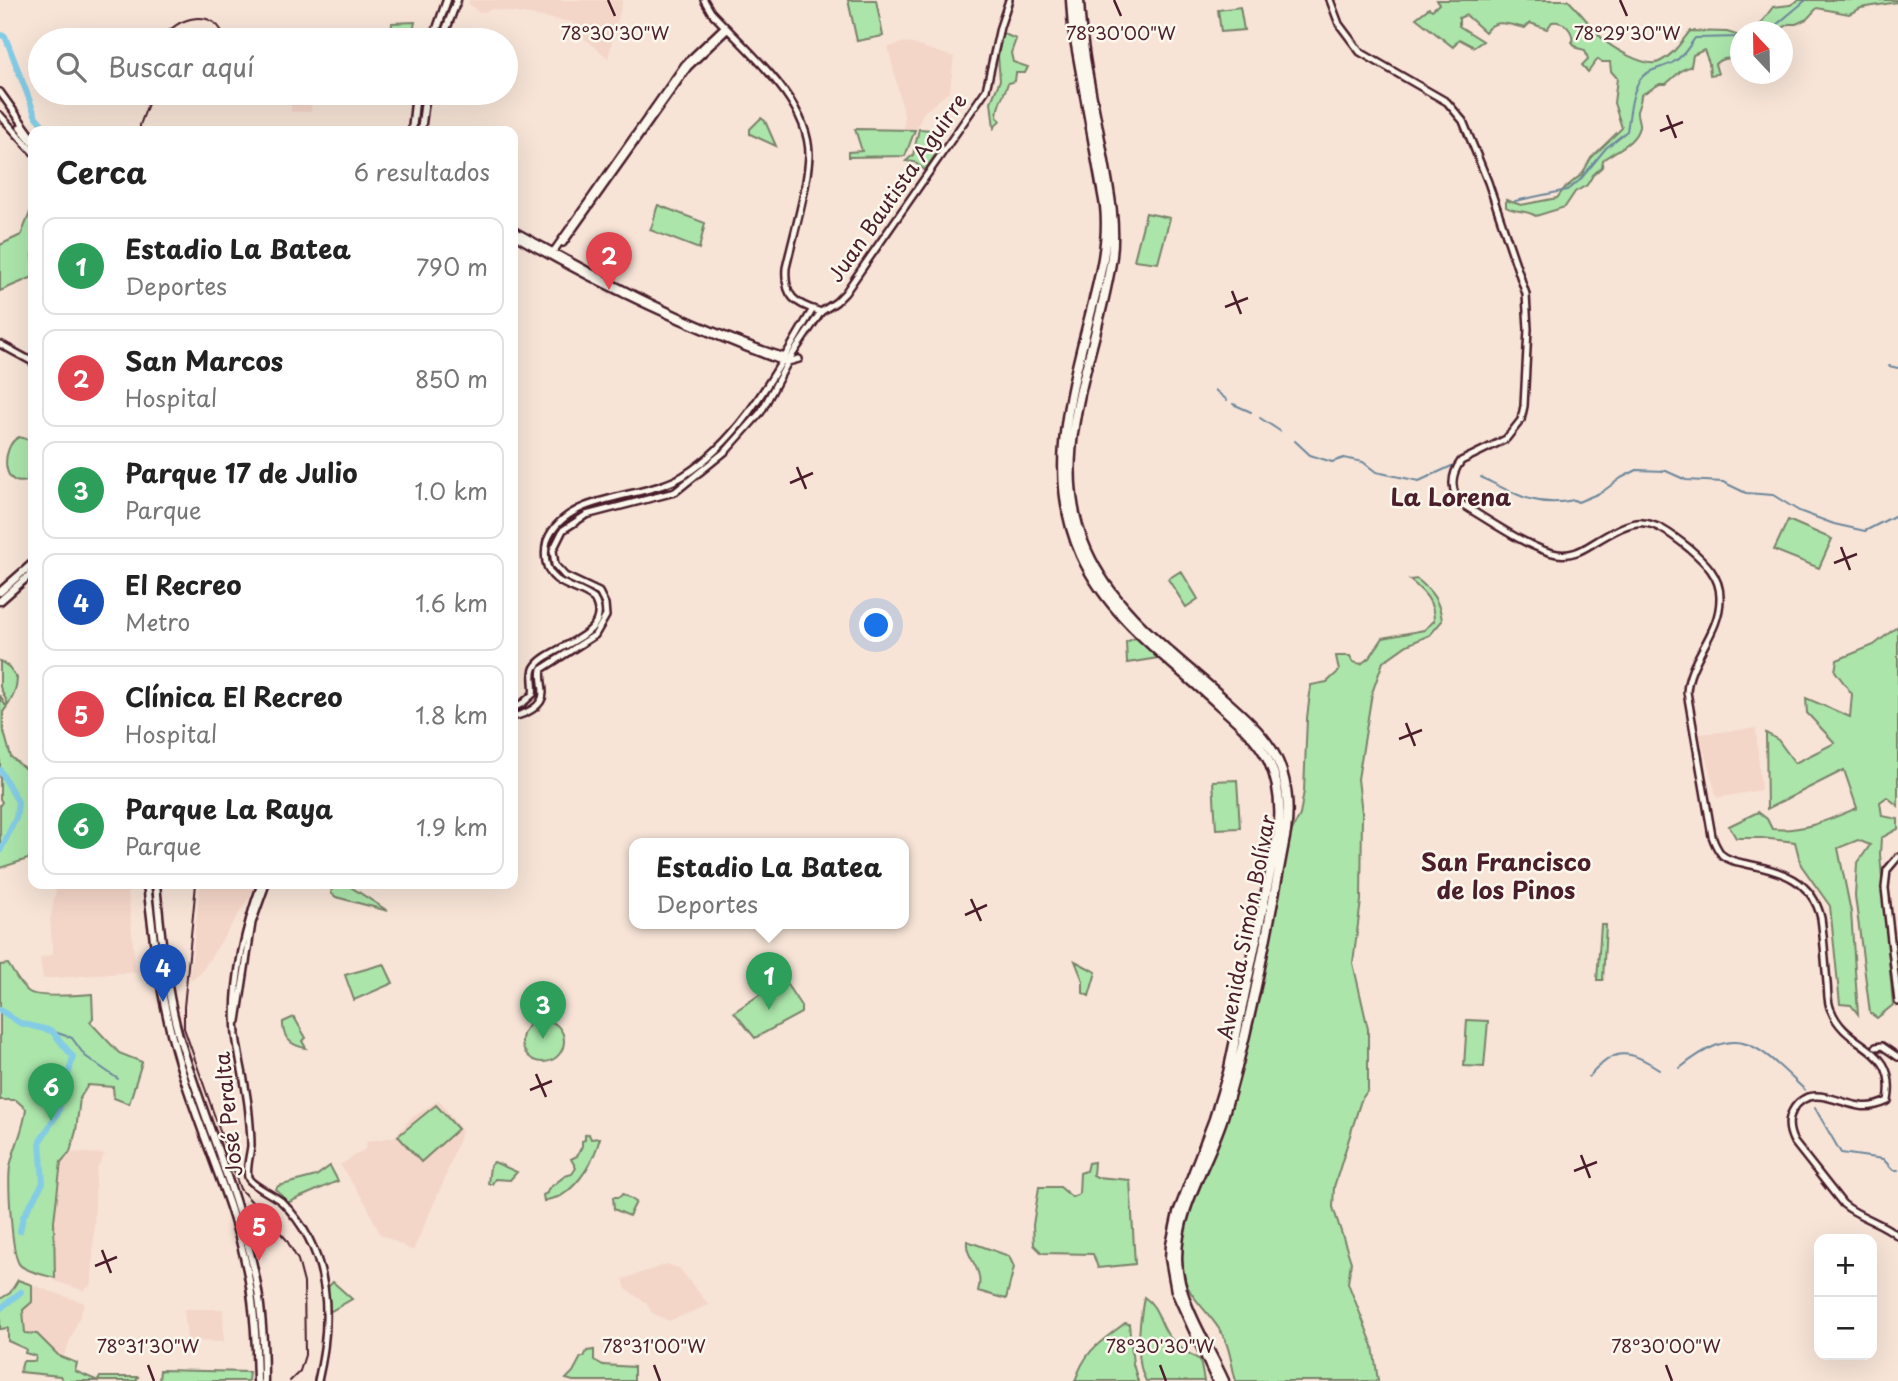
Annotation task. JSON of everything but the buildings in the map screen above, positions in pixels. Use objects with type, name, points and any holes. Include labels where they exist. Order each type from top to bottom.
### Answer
[{"type":"highway","name":"Avenida Simón Bolívar","points":[[1071,0],[1073,28],[1107,227],[1102,269],[1073,381],[1063,444],[1065,499],[1072,530],[1082,558],[1108,600],[1124,619],[1239,722],[1260,746],[1271,765],[1280,800],[1278,835],[1228,1073],[1214,1119],[1178,1213],[1171,1245],[1170,1258],[1176,1291],[1217,1381]]},
{"type":"highway","name":"Avenida Simón Bolívar","points":[[1079,0],[1081,31],[1110,196],[1114,235],[1108,274],[1070,445],[1073,497],[1083,543],[1098,572],[1128,612],[1245,718],[1266,742],[1277,760],[1287,796],[1286,832],[1236,1071],[1222,1120],[1179,1231],[1177,1259],[1184,1294],[1224,1381]]},
{"type":"main road","points":[[437,28],[447,0]]},
{"type":"main road","points":[[446,28],[457,0]]},
{"type":"main road","points":[[704,0],[711,12],[785,93],[803,121],[808,145],[807,169],[786,277],[793,299],[821,312]]},
{"type":"main road","name":"Juan Bautista Aguirre","points":[[786,359],[821,312],[843,296],[986,90],[1009,0]]},
{"type":"main road","points":[[1330,0],[1339,24],[1360,52],[1447,102],[1464,121],[1488,182],[1525,294],[1528,328],[1521,420],[1506,439],[1468,456],[1457,467],[1453,477],[1453,489],[1463,505],[1553,554],[1574,554],[1623,525],[1644,523],[1661,527],[1708,566],[1719,587],[1719,610],[1714,628],[1689,679],[1687,692],[1712,835],[1717,849],[1727,858],[1781,872],[1797,880],[1809,891],[1821,918],[1830,1009],[1847,1032],[1876,1047],[1882,1045],[1896,1060]]},
{"type":"main road","points":[[553,255],[685,64],[725,28]]},
{"type":"main road","points":[[0,92],[28,131]]},
{"type":"main road","points":[[0,99],[28,137]]},
{"type":"main road","points":[[413,126],[415,105]]},
{"type":"main road","points":[[422,126],[424,105]]},
{"type":"main road","points":[[0,115],[28,146]]},
{"type":"main road","points":[[518,235],[705,332],[786,359]]},
{"type":"main road","points":[[518,706],[533,694],[533,674],[537,664],[578,639],[593,626],[598,617],[598,607],[594,599],[559,583],[549,571],[546,547],[557,524],[578,509],[664,484],[687,473],[726,440],[764,394],[813,309]]},
{"type":"main road","points":[[0,344],[28,359]]},
{"type":"main road","points":[[518,715],[540,701],[543,692],[542,670],[591,638],[598,632],[605,618],[606,604],[599,592],[565,576],[555,565],[553,550],[563,530],[589,513],[675,492],[727,450],[749,427],[770,399],[786,359]]},
{"type":"main road","points":[[0,601],[6,590],[28,572]]},
{"type":"main road","points":[[6,590],[28,573]]},
{"type":"main road","points":[[1898,857],[1887,870],[1885,881],[1898,1003]]},
{"type":"main road","points":[[149,889],[166,1025],[240,1243],[254,1314],[257,1381]]},
{"type":"main road","points":[[157,889],[167,990],[255,1272],[261,1313],[264,1381]]},
{"type":"main road","name":"José Peralta","points":[[262,889],[246,933],[236,1024],[249,1112],[251,1144],[248,1177],[253,1184],[272,1194],[294,1215],[309,1236],[322,1269],[325,1326],[318,1381]]},
{"type":"main road","points":[[1896,1086],[1891,1102],[1867,1107],[1822,1096],[1810,1097],[1795,1106],[1789,1119],[1789,1129],[1794,1142],[1843,1203],[1853,1212],[1886,1227],[1898,1236]]},
{"type":"shaded area","points":[[470,0],[623,0],[608,58],[584,38],[572,22],[493,9],[479,13],[468,3]]},
{"type":"shaded area","points":[[906,42],[954,57],[950,91],[923,113],[916,130],[904,130],[904,115],[888,47]]},
{"type":"shaded area","points":[[291,105],[311,105],[311,112],[291,112]]},
{"type":"shaded area","points":[[1756,728],[1761,790],[1717,798],[1699,734]]},
{"type":"shaded area","points":[[56,889],[128,889],[136,972],[43,979],[40,958],[53,954],[50,921]]},
{"type":"shaded area","points":[[199,889],[255,889],[200,974],[190,978]]},
{"type":"shaded area","points":[[439,1100],[462,1131],[413,1251],[380,1234],[366,1204],[340,1165],[365,1149],[367,1141],[394,1137],[411,1118]]},
{"type":"shaded area","points":[[71,1152],[105,1154],[97,1168],[96,1176],[92,1284],[84,1291],[55,1281],[54,1221],[62,1162]]},
{"type":"shaded area","points":[[667,1264],[679,1268],[709,1305],[669,1321],[652,1313],[646,1303],[626,1289],[623,1279]]},
{"type":"shaded area","points":[[32,1285],[85,1303],[63,1358],[37,1334],[25,1333],[23,1310],[32,1302]]},
{"type":"shaded area","points":[[184,1309],[223,1309],[224,1342],[187,1341]]},
{"type":"green space","points":[[848,0],[876,0],[883,36],[857,41]]},
{"type":"green space","points":[[1437,0],[1568,0],[1601,37],[1638,60],[1659,62],[1673,52],[1690,31],[1730,33],[1730,59],[1715,64],[1718,74],[1710,75],[1704,50],[1693,55],[1691,66],[1666,84],[1660,84],[1641,95],[1637,113],[1639,127],[1633,138],[1603,160],[1602,167],[1587,185],[1575,192],[1565,207],[1536,216],[1506,207],[1506,200],[1521,205],[1557,198],[1582,174],[1591,158],[1622,128],[1614,103],[1617,78],[1611,71],[1610,62],[1598,59],[1588,72],[1582,65],[1588,59],[1585,50],[1577,48],[1567,27],[1556,22],[1552,22],[1547,29],[1530,23],[1525,28],[1498,23],[1485,32],[1466,15],[1459,18],[1459,26],[1483,41],[1474,47],[1459,39],[1453,47],[1416,18],[1439,4]]},
{"type":"green space","points":[[1799,0],[1898,0],[1861,8],[1849,14],[1817,8],[1807,19],[1796,24],[1793,24],[1793,21],[1762,21],[1773,7],[1790,5]]},
{"type":"green space","points":[[1240,7],[1244,30],[1221,32],[1218,10]]},
{"type":"green space","points":[[415,22],[414,28],[392,28],[392,23]]},
{"type":"green space","points":[[1002,33],[1016,39],[1011,53],[1013,62],[1028,67],[1025,73],[1016,73],[1015,81],[1008,83],[998,108],[997,117],[1000,120],[994,128],[991,102],[1000,80],[998,56]]},
{"type":"green space","points":[[761,118],[765,121],[776,146],[750,134],[750,129]]},
{"type":"green space","points":[[855,129],[915,130],[905,156],[848,157],[848,152],[862,151]]},
{"type":"green space","points":[[919,129],[932,130],[940,148],[925,170],[914,162],[906,161],[913,155]]},
{"type":"green space","points":[[658,205],[705,223],[699,249],[650,230]]},
{"type":"green space","points":[[1146,213],[1170,218],[1158,263],[1134,260]]},
{"type":"green space","points":[[28,218],[28,279],[0,291],[0,245],[21,235]]},
{"type":"green space","points":[[19,437],[28,440],[28,480],[22,482],[14,480],[6,467],[6,458],[13,442]]},
{"type":"green space","points":[[1788,520],[1832,539],[1819,568],[1774,550]]},
{"type":"green space","points":[[1181,571],[1198,599],[1186,607],[1168,579]]},
{"type":"green space","points":[[1417,579],[1434,597],[1442,621],[1430,635],[1407,645],[1383,662],[1372,693],[1358,779],[1362,813],[1361,901],[1353,963],[1368,1029],[1368,1090],[1361,1100],[1334,1187],[1333,1207],[1351,1262],[1348,1283],[1373,1346],[1378,1381],[1236,1381],[1229,1350],[1221,1331],[1186,1282],[1182,1252],[1185,1230],[1199,1185],[1233,1100],[1242,1067],[1290,834],[1300,815],[1311,685],[1327,682],[1339,671],[1336,656],[1350,656],[1353,662],[1361,664],[1370,657],[1383,638],[1424,630],[1434,621],[1428,598],[1410,580]]},
{"type":"green space","points":[[1898,626],[1898,806],[1887,797],[1880,802],[1882,816],[1898,819],[1898,829],[1881,838],[1880,854],[1893,1005],[1877,1018],[1870,1013],[1855,896],[1857,864],[1870,845],[1858,840],[1838,848],[1851,912],[1858,1014],[1851,1005],[1840,1004],[1830,906],[1801,865],[1795,842],[1736,838],[1729,826],[1758,812],[1767,819],[1772,829],[1794,829],[1826,821],[1857,808],[1844,770],[1767,809],[1766,733],[1778,740],[1795,763],[1835,743],[1807,713],[1806,698],[1850,717],[1852,694],[1835,671],[1837,660],[1874,645]]},
{"type":"green space","points":[[1135,638],[1158,658],[1127,663],[1126,642]]},
{"type":"green space","points":[[0,661],[9,667],[17,678],[13,696],[9,704],[3,712],[3,728],[11,757],[28,771],[28,859],[0,868],[0,695],[5,705],[8,704],[0,687]]},
{"type":"green space","points":[[1237,780],[1240,828],[1216,829],[1213,781]]},
{"type":"green space","points":[[332,889],[354,889],[388,911],[336,897],[331,893]]},
{"type":"green space","points":[[1601,925],[1606,925],[1603,980],[1597,980]]},
{"type":"green space","points":[[1075,961],[1096,972],[1089,996],[1083,993],[1083,981]]},
{"type":"green space","points":[[8,964],[23,986],[34,994],[92,994],[93,1018],[90,1022],[119,1053],[142,1062],[129,1104],[114,1098],[113,1087],[88,1085],[80,1098],[70,1152],[61,1162],[54,1221],[55,1278],[20,1265],[14,1248],[10,1167],[26,1109],[16,1100],[0,1100],[0,965]]},
{"type":"green space","points":[[384,964],[393,983],[354,1000],[345,975]]},
{"type":"green space","points":[[782,982],[786,983],[801,1006],[801,1013],[755,1038],[734,1012]]},
{"type":"green space","points":[[294,1017],[306,1038],[302,1041],[306,1048],[292,1043],[284,1032],[283,1022]]},
{"type":"green space","points":[[543,1020],[558,1026],[564,1041],[558,1056],[543,1062],[528,1056],[522,1041],[528,1026]]},
{"type":"green space","points":[[1467,1020],[1488,1021],[1484,1067],[1464,1066]]},
{"type":"green space","points":[[436,1105],[458,1129],[421,1162],[398,1136]]},
{"type":"green space","points":[[589,1134],[591,1139],[600,1138],[586,1170],[575,1185],[561,1196],[544,1201],[543,1195],[548,1189],[572,1174],[576,1168],[571,1159],[577,1156],[585,1135]]},
{"type":"green space","points":[[494,1162],[517,1172],[510,1180],[495,1179],[492,1184],[488,1184],[490,1166]]},
{"type":"green space","points":[[1094,1162],[1093,1175],[1097,1177],[1130,1180],[1135,1264],[1098,1268],[1093,1254],[1042,1253],[1034,1245],[1033,1225],[1039,1187],[1060,1187],[1072,1197],[1079,1194],[1080,1173],[1086,1171],[1088,1163]]},
{"type":"green space","points":[[330,1166],[338,1181],[287,1203],[276,1189],[278,1186],[316,1176]]},
{"type":"green space","points":[[623,1194],[636,1202],[629,1216],[614,1209],[613,1197]]},
{"type":"green space","points":[[967,1241],[1009,1256],[1014,1267],[1006,1299],[978,1291],[979,1276]]},
{"type":"green space","points":[[18,1280],[32,1285],[32,1302],[23,1310],[25,1333],[37,1334],[59,1356],[77,1363],[75,1371],[98,1381],[63,1381],[60,1376],[20,1372],[23,1361],[35,1361],[36,1356],[25,1353],[26,1349],[8,1341],[8,1328],[0,1329],[0,1299],[10,1293]]},
{"type":"green space","points":[[333,1282],[352,1299],[331,1311],[328,1309],[326,1289]]},
{"type":"green space","points":[[1144,1297],[1158,1314],[1171,1339],[1200,1360],[1204,1381],[1146,1381],[1139,1351]]},
{"type":"green space","points":[[1125,1323],[1129,1324],[1133,1364],[1138,1381],[1075,1381],[1089,1354]]},
{"type":"green space","points":[[594,1350],[594,1360],[603,1365],[634,1367],[634,1381],[566,1379],[581,1357],[584,1357],[587,1351]]},
{"type":"green space","points":[[160,1370],[249,1372],[248,1381],[159,1381]]},
{"type":"green space","points":[[100,1377],[138,1377],[136,1381],[98,1381]]},
{"type":"waterway","points":[[1781,21],[1806,0]]},
{"type":"waterway","points":[[0,35],[5,36],[28,96]]},
{"type":"waterway","points":[[1515,201],[1567,190],[1579,181],[1606,148],[1627,131],[1633,96],[1638,82],[1645,74],[1676,61],[1695,38],[1730,37]]},
{"type":"waterway","points":[[31,105],[36,117],[44,126]]},
{"type":"waterway","points":[[1889,366],[1898,368]]},
{"type":"waterway","points":[[1215,390],[1227,400]]},
{"type":"waterway","points":[[1233,404],[1251,412]]},
{"type":"waterway","points":[[1260,418],[1280,431]]},
{"type":"waterway","points":[[1295,441],[1310,455],[1332,462],[1344,458],[1363,462],[1376,472],[1419,481],[1456,464]]},
{"type":"waterway","points":[[1481,477],[1515,494],[1537,501],[1578,502],[1602,492],[1637,470],[1666,471],[1686,480],[1723,482],[1746,493],[1773,495],[1799,511],[1834,524],[1865,531],[1898,514]]},
{"type":"waterway","points":[[0,770],[18,802],[16,818],[0,851]]},
{"type":"waterway","points":[[0,1010],[20,1023],[52,1031],[73,1057],[58,1113],[40,1141],[43,1183],[23,1217],[20,1231]]},
{"type":"waterway","points":[[52,1031],[72,1038],[85,1056],[118,1079]]},
{"type":"waterway","points":[[1680,1068],[1718,1045],[1733,1042],[1747,1044],[1774,1061],[1805,1090]]},
{"type":"waterway","points":[[1589,1077],[1606,1060],[1622,1054],[1638,1058],[1659,1069]]},
{"type":"waterway","points":[[1815,1108],[1841,1153],[1883,1159],[1893,1170],[1898,1170]]},
{"type":"waterway","points":[[0,1309],[21,1292]]},
{"type":"railway","points":[[173,28],[195,18],[214,22],[220,28]]},
{"type":"railway","points":[[140,126],[148,105]]},
{"type":"railway","points":[[196,889],[184,1028],[240,1189],[286,1239],[298,1260],[304,1283],[305,1355],[300,1371],[290,1381]]},
{"type":"place","name":"San Marcos","points":[[609,290]]},
{"type":"place","name":"El Recreo","points":[[163,1002]]},
{"type":"place","name":"Estadio La Batea","points":[[769,1010]]},
{"type":"place","name":"Parque 17 de Julio","points":[[543,1039]]},
{"type":"place","name":"Parque La Raya","points":[[51,1121]]},
{"type":"place","name":"Clínica El Recreo","points":[[259,1261]]},
{"type":"district","name":"La Lorena","points":[[1451,498]]},
{"type":"district","name":"San Francisco de los Pinos","points":[[1506,877]]}]
